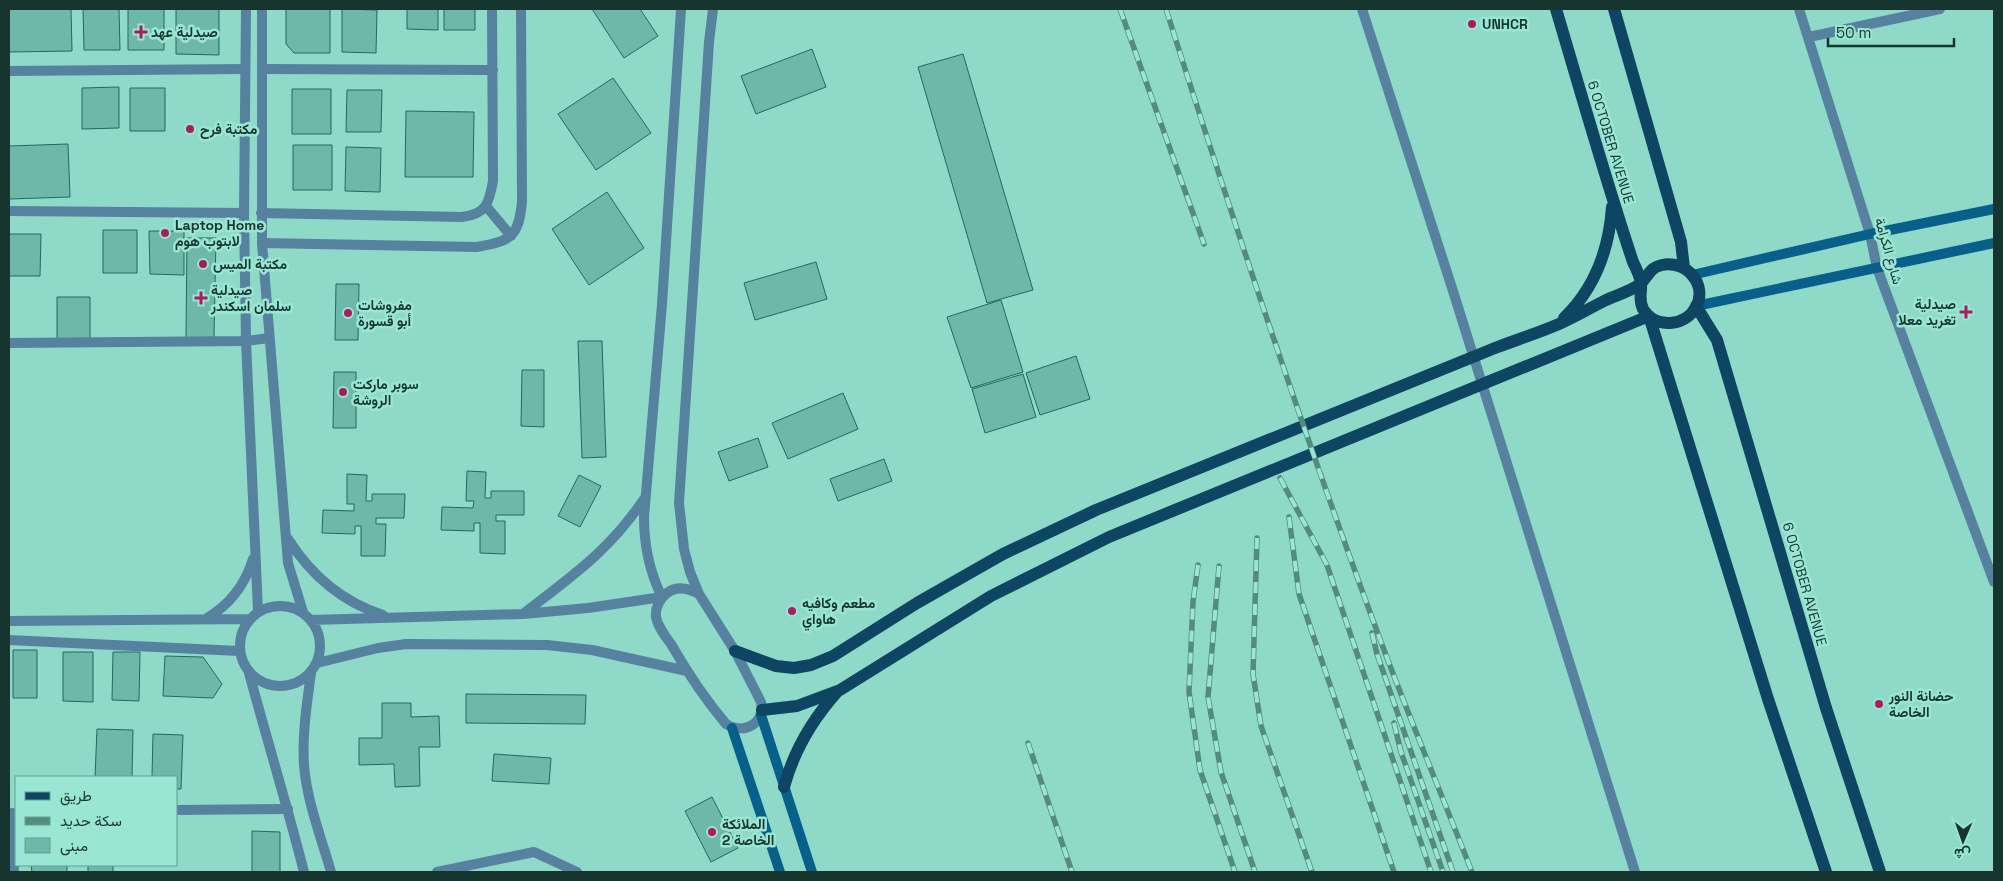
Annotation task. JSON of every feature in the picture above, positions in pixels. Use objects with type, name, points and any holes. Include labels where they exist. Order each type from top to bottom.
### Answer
[{"type":"main road","name":"6 OCTOBER AVENUE","points":[[1556,9],[1612,199],[1641,283]]},
{"type":"main road","points":[[812,872],[762,712],[797,706],[840,690],[991,596],[1109,537],[1649,316],[1666,324],[1675,323],[1691,314],[1696,306],[1699,290],[1688,271],[1614,9]]},
{"type":"main road","points":[[1558,324],[1581,299],[1598,269],[1609,237],[1612,199]]},
{"type":"main road","points":[[735,651],[776,666],[794,668],[812,665],[833,656],[917,603],[1003,554],[1096,510],[1558,324],[1641,283],[1651,270],[1659,266],[1668,264],[1688,271],[1994,209]]},
{"type":"main road","points":[[1696,306],[1994,243]]},
{"type":"main road","points":[[1641,283],[1640,301],[1649,316],[1768,699],[1826,872]]},
{"type":"main road","name":"6 OCTOBER AVENUE","points":[[1696,306],[1718,340],[1823,698],[1880,872]]},
{"type":"main road","points":[[784,787],[792,761],[804,736],[814,720],[840,690]]},
{"type":"main road","points":[[732,728],[780,872]]},
{"type":"street","points":[[246,9],[244,213],[246,341],[258,611]]},
{"type":"street","points":[[262,9],[262,243],[288,564],[303,612]]},
{"type":"street","points":[[261,213],[462,217],[476,215],[486,206],[491,195],[493,181],[492,9]]},
{"type":"street","points":[[262,243],[477,247],[498,243],[511,236],[520,222],[522,201],[521,9]]},
{"type":"street","points":[[662,597],[653,578],[647,558],[644,538],[644,517],[662,304],[681,9]]},
{"type":"street","points":[[699,594],[690,589],[679,588],[670,590],[662,597],[657,606],[656,616],[659,625],[687,671],[720,718],[732,728],[744,729],[754,724],[762,712],[758,694],[735,651],[699,594],[684,550],[679,503],[709,42],[713,9]]},
{"type":"street","points":[[1362,9],[1450,282],[1635,872]]},
{"type":"street","name":"شارع الكرامة","points":[[1799,9],[1870,234],[1877,268],[1994,582]]},
{"type":"street","points":[[1809,37],[1922,11],[1940,9]]},
{"type":"street","points":[[9,71],[245,69]]},
{"type":"street","points":[[262,69],[492,70]]},
{"type":"street","points":[[486,206],[511,236]]},
{"type":"street","points":[[9,211],[244,213]]},
{"type":"street","points":[[9,343],[246,341],[269,338]]},
{"type":"street","points":[[523,614],[599,554],[622,530],[646,496]]},
{"type":"street","points":[[286,536],[308,568],[330,588],[355,604],[391,618]]},
{"type":"street","points":[[205,619],[226,605],[235,596],[249,575],[256,550]]},
{"type":"street","points":[[312,620],[523,614],[588,608],[662,597]]},
{"type":"street","points":[[249,672],[258,680],[268,685],[291,685],[302,681],[317,663],[320,652],[321,641],[318,630],[312,620],[303,612],[292,607],[281,605],[269,607],[258,611],[250,619],[243,628],[240,640],[243,662],[249,672],[270,751],[288,808],[304,872]]},
{"type":"street","points":[[9,621],[250,619]]},
{"type":"street","points":[[9,640],[240,651]]},
{"type":"street","points":[[317,663],[378,648],[406,644],[547,645],[592,650],[687,671]]},
{"type":"street","points":[[310,673],[304,729],[304,765],[310,800],[331,872]]},
{"type":"street","points":[[178,810],[288,808]]},
{"type":"street","points":[[12,813],[14,872]]},
{"type":"street","points":[[437,872],[534,852],[577,872]]},
{"type":"building","points":[[9,9],[71,9],[72,51],[9,52]]},
{"type":"building","points":[[83,9],[119,9],[120,50],[84,50]]},
{"type":"building","points":[[128,9],[164,9],[164,50],[128,50]]},
{"type":"building","points":[[176,9],[219,9],[219,55],[176,54]]},
{"type":"building","points":[[286,9],[330,9],[330,53],[294,53],[286,44]]},
{"type":"building","points":[[342,9],[377,10],[376,53],[342,52]]},
{"type":"building","points":[[407,9],[438,9],[438,30],[407,29]]},
{"type":"building","points":[[444,9],[475,9],[475,30],[444,30]]},
{"type":"building","points":[[592,9],[640,9],[658,36],[624,58]]},
{"type":"building","points":[[812,49],[826,87],[756,114],[741,76]]},
{"type":"building","points":[[963,54],[1033,290],[987,303],[918,67]]},
{"type":"building","points":[[613,78],[651,133],[596,170],[558,114]]},
{"type":"building","points":[[119,87],[119,128],[82,129],[82,88]]},
{"type":"building","points":[[130,88],[165,88],[165,131],[130,131]]},
{"type":"building","points":[[292,89],[331,89],[331,134],[292,134]]},
{"type":"building","points":[[347,90],[382,90],[381,132],[346,132]]},
{"type":"building","points":[[406,111],[474,112],[473,177],[405,177]]},
{"type":"building","points":[[68,144],[70,197],[9,199],[9,146]]},
{"type":"building","points":[[293,145],[332,145],[332,190],[293,190]]},
{"type":"building","points":[[346,147],[381,148],[380,192],[345,191]]},
{"type":"building","points":[[607,192],[644,248],[589,285],[552,229]]},
{"type":"building","points":[[103,230],[137,230],[137,273],[103,273]]},
{"type":"building","points":[[149,231],[184,231],[184,275],[150,274]]},
{"type":"building","points":[[9,234],[41,234],[40,276],[9,276]]},
{"type":"building","points":[[187,238],[216,238],[214,338],[186,338]]},
{"type":"building","points":[[816,262],[827,299],[755,320],[744,283]]},
{"type":"building","points":[[336,284],[359,284],[358,340],[335,340]]},
{"type":"building","points":[[57,297],[90,297],[90,341],[57,341]]},
{"type":"building","points":[[1001,300],[1023,372],[971,388],[947,317]]},
{"type":"building","points":[[578,341],[602,341],[606,457],[582,458]]},
{"type":"building","points":[[1076,356],[1090,399],[1040,415],[1026,373]]},
{"type":"building","points":[[522,370],[544,370],[544,427],[521,426]]},
{"type":"building","points":[[334,372],[356,372],[356,428],[333,428]]},
{"type":"building","points":[[1023,374],[1036,417],[985,433],[972,389]]},
{"type":"building","points":[[843,393],[858,429],[788,459],[772,423]]},
{"type":"building","points":[[758,438],[768,467],[729,481],[718,452]]},
{"type":"building","points":[[884,459],[892,481],[838,501],[830,479]]},
{"type":"building","points":[[467,471],[486,472],[485,498],[491,498],[491,491],[524,491],[524,515],[496,515],[496,521],[505,521],[505,554],[480,553],[480,523],[474,523],[474,531],[441,530],[442,507],[473,508],[474,501],[466,501]]},
{"type":"building","points":[[347,474],[367,475],[366,501],[372,501],[372,494],[405,494],[404,518],[376,518],[376,524],[386,524],[385,556],[361,556],[361,526],[355,526],[355,534],[322,533],[323,510],[354,511],[354,504],[347,504]]},
{"type":"building","points":[[579,475],[601,486],[580,527],[558,516]]},
{"type":"building","points":[[13,650],[37,650],[37,698],[13,698]]},
{"type":"building","points":[[63,652],[93,652],[93,702],[63,701]]},
{"type":"building","points":[[113,652],[140,652],[139,701],[112,700]]},
{"type":"building","points":[[165,656],[203,657],[222,684],[213,698],[163,696]]},
{"type":"building","points":[[466,694],[586,695],[585,724],[466,723]]},
{"type":"building","points":[[382,703],[411,703],[411,717],[439,716],[440,747],[419,747],[420,786],[395,787],[394,764],[359,765],[359,738],[382,738]]},
{"type":"building","points":[[97,729],[133,730],[132,776],[95,776]]},
{"type":"building","points":[[153,734],[183,735],[181,789],[178,789],[178,776],[152,776]]},
{"type":"building","points":[[494,754],[551,758],[549,784],[492,781]]},
{"type":"building","points":[[712,797],[738,848],[711,862],[685,811]]},
{"type":"building","points":[[252,831],[280,832],[280,872],[252,872]]},
{"type":"building","points":[[31,866],[67,866],[67,872],[32,872]]},
{"type":"building","points":[[88,866],[113,866],[113,872],[88,872]]},
{"type":"railway","points":[[1120,9],[1204,244]]},
{"type":"railway","points":[[1166,9],[1244,250],[1326,491],[1405,706],[1472,872]]},
{"type":"railway","points":[[1280,478],[1327,565],[1431,872]]},
{"type":"railway","points":[[1289,517],[1299,594],[1394,872]]},
{"type":"railway","points":[[1257,538],[1253,674],[1261,726],[1312,872]]},
{"type":"railway","points":[[1198,565],[1193,602],[1189,692],[1200,770],[1235,872]]},
{"type":"railway","points":[[1219,566],[1208,697],[1221,772],[1255,872]]},
{"type":"railway","points":[[1372,633],[1377,654],[1453,872]]},
{"type":"railway","points":[[1394,723],[1401,752],[1443,872]]},
{"type":"railway","points":[[1028,743],[1072,872]]},
{"type":"place","name":"UNHCR","points":[[1472,24]]},
{"type":"place","name":"صيدلية عهد","points":[[141,32]]},
{"type":"place","name":"مكتبة فرح","points":[[190,129]]},
{"type":"place","name":"Laptop Home لابتوب هوم","points":[[165,233]]},
{"type":"place","name":"مكتبة الميس","points":[[203,264]]},
{"type":"place","name":"صيدلية سلمان اسكندر","points":[[201,298]]},
{"type":"place","name":"صيدلية تغريد معلا","points":[[1966,312]]},
{"type":"place","name":"مفروشات أبو قسورة","points":[[348,313]]},
{"type":"place","name":"سوبر ماركت الروشة","points":[[343,392]]},
{"type":"place","name":"مطعم وكافيه هاواي","points":[[792,611]]},
{"type":"place","name":"حضانة النور الخاصة","points":[[1879,704]]},
{"type":"place","name":"الملائكة الخاصة 2","points":[[712,832]]}]
